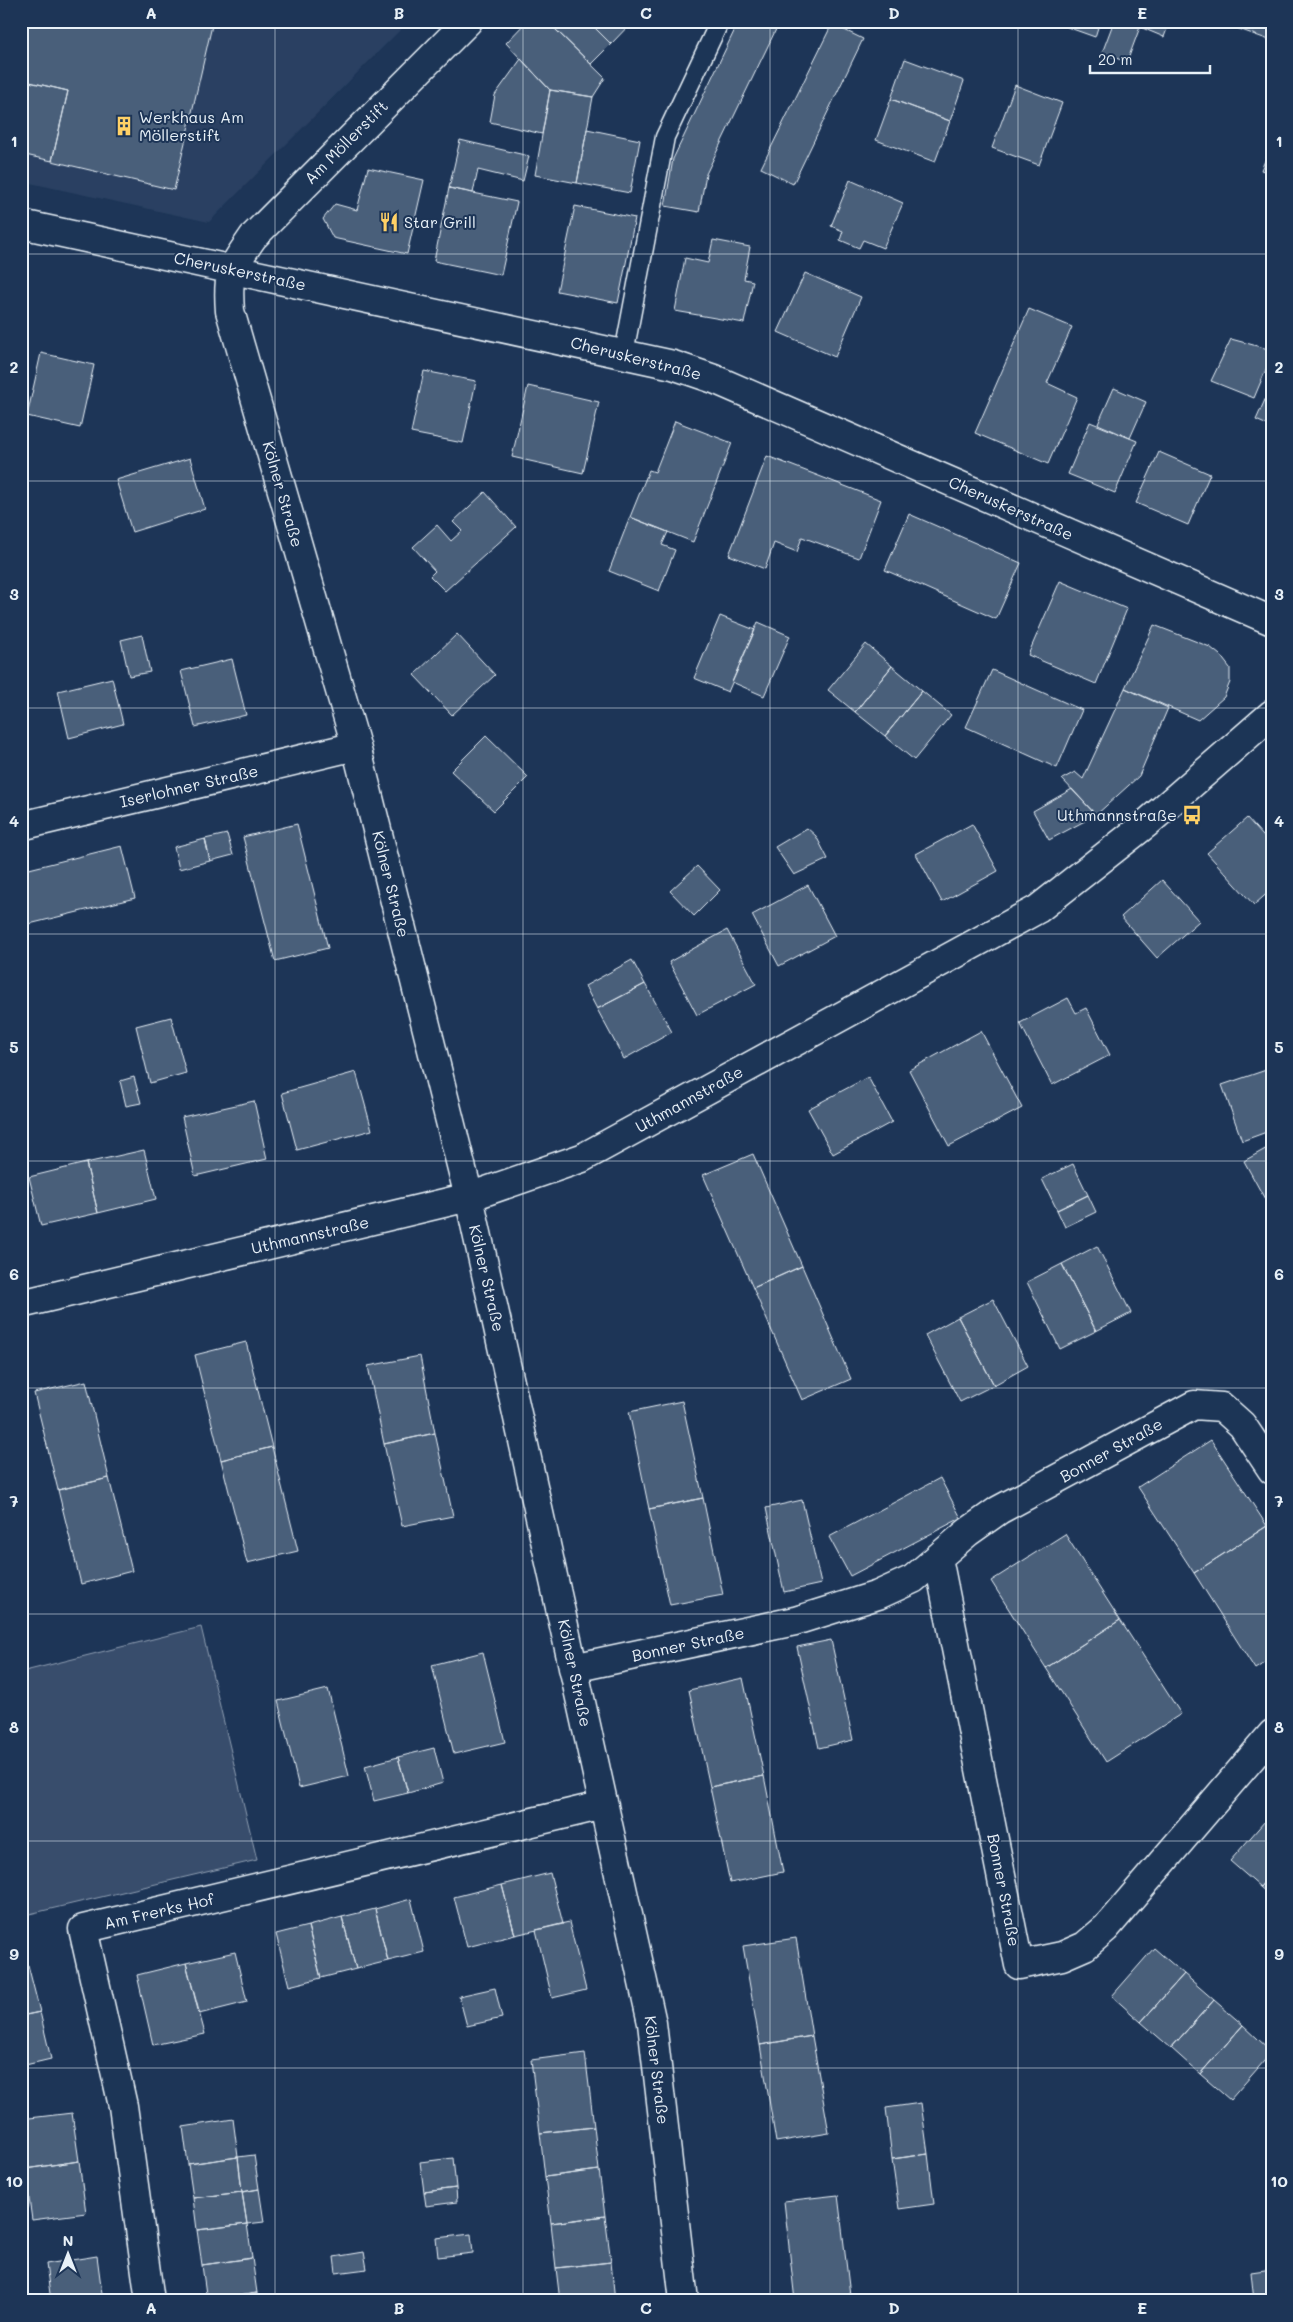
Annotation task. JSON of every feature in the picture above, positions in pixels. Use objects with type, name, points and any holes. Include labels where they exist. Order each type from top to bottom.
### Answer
[{"type":"street","name":"Am Möllerstift","points":[[231,269],[253,237],[285,203],[468,21]]},
{"type":"street","name":"Cheruskerstraße","points":[[21,224],[673,365],[714,379],[1272,621]]},
{"type":"street","name":"Kölner Straße","points":[[231,269],[228,292],[230,311],[356,746],[469,1197],[652,2023],[684,2301]]},
{"type":"street","name":"Uthmannstraße","points":[[21,1304],[469,1197],[582,1158],[1038,909],[1147,823],[1272,714]]},
{"type":"street","name":"Iserlohner Straße","points":[[21,826],[356,746]]},
{"type":"street","name":"Bonner Straße","points":[[574,1668],[796,1621],[878,1595],[913,1579],[968,1532],[999,1510],[1194,1405],[1222,1407],[1242,1425],[1272,1470]]},
{"type":"street","name":"Bonner Straße","points":[[938,1558],[1019,1965],[1062,1956],[1085,1946],[1106,1928],[1272,1734]]},
{"type":"street","name":"Am Frerks Hof","points":[[150,2301],[123,2106],[83,1929],[604,1804]]},
{"type":"lane","points":[[624,353],[665,137],[717,26]]},
{"type":"shaded area","points":[[21,21],[409,21],[209,222],[21,181]]},
{"type":"shaded area","points":[[201,1627],[257,1860],[21,1916],[21,1672]]},
{"type":"building","name":"Werkhaus Am Möllerstift","points":[[21,21],[213,21],[174,190],[52,161],[68,91],[21,80]]},
{"type":"building","points":[[527,21],[547,21],[605,78],[593,97],[550,90],[506,43]]},
{"type":"building","points":[[563,21],[588,21],[611,44],[591,64],[555,29]]},
{"type":"building","points":[[588,21],[633,21],[611,44]]},
{"type":"building","points":[[633,21],[647,21],[641,28]]},
{"type":"building","points":[[739,21],[780,21],[706,174],[699,212],[665,206],[673,159]]},
{"type":"building","points":[[1069,21],[1100,21],[1095,37],[1067,27]]},
{"type":"building","points":[[1114,21],[1170,21],[1164,37],[1140,27],[1127,62],[1102,53]]},
{"type":"building","points":[[1229,21],[1272,21],[1272,41],[1228,25]]},
{"type":"building","points":[[832,24],[863,39],[793,184],[761,168]]},
{"type":"building","points":[[521,59],[550,90],[542,134],[490,122],[495,95]]},
{"type":"building","points":[[905,59],[964,81],[950,121],[891,99]]},
{"type":"building","points":[[21,80],[68,91],[52,161],[21,154]]},
{"type":"building","points":[[1015,85],[1062,103],[1039,165],[992,148]]},
{"type":"building","points":[[550,90],[593,97],[577,183],[535,175]]},
{"type":"building","points":[[891,99],[950,121],[935,162],[876,140]]},
{"type":"building","points":[[587,129],[640,140],[630,193],[577,183]]},
{"type":"building","points":[[460,140],[529,156],[523,181],[478,170],[473,193],[449,188]]},
{"type":"building","points":[[1272,144],[1272,174],[1261,170]]},
{"type":"building","points":[[368,168],[424,180],[407,254],[333,238],[323,219],[335,204],[357,210]]},
{"type":"building","points":[[850,180],[903,203],[883,248],[863,240],[859,248],[840,240],[843,231],[831,226]]},
{"type":"building","points":[[449,188],[517,202],[501,275],[434,261]]},
{"type":"building","points":[[575,206],[635,218],[618,303],[557,291]]},
{"type":"building","points":[[713,240],[750,247],[744,279],[753,281],[744,323],[675,311],[685,258],[708,263]]},
{"type":"building","points":[[805,273],[861,297],[835,357],[778,332]]},
{"type":"building","points":[[1029,309],[1072,327],[1047,383],[1077,397],[1048,464],[975,433]]},
{"type":"building","points":[[1231,339],[1272,350],[1272,355],[1254,398],[1211,381]]},
{"type":"building","points":[[41,353],[94,365],[80,428],[27,416]]},
{"type":"building","points":[[424,371],[476,381],[463,443],[411,433]]},
{"type":"building","points":[[1272,384],[1272,427],[1256,420]]},
{"type":"building","points":[[528,386],[599,402],[583,473],[512,457]]},
{"type":"building","points":[[1114,388],[1146,402],[1130,438],[1098,424]]},
{"type":"building","points":[[675,421],[732,443],[693,542],[630,517],[649,470],[655,472]]},
{"type":"building","points":[[1090,422],[1137,441],[1115,493],[1068,474]]},
{"type":"building","points":[[1159,452],[1210,474],[1188,525],[1136,503]]},
{"type":"building","points":[[767,456],[881,500],[859,558],[802,537],[797,552],[774,543],[765,569],[729,555]]},
{"type":"building","points":[[190,458],[205,509],[132,532],[116,480]]},
{"type":"building","points":[[485,492],[516,527],[445,591],[430,576],[435,571],[413,547],[437,525],[451,541],[462,531],[453,522]]},
{"type":"building","points":[[909,514],[1021,563],[996,619],[885,570]]},
{"type":"building","points":[[630,517],[668,532],[662,545],[675,550],[659,591],[609,571]]},
{"type":"building","points":[[1060,581],[1127,609],[1096,684],[1028,655]]},
{"type":"building","points":[[720,616],[755,630],[728,692],[694,678]]},
{"type":"building","points":[[758,622],[790,636],[764,696],[732,682]]},
{"type":"building","points":[[1154,625],[1210,647],[1220,655],[1230,668],[1230,682],[1224,697],[1198,720],[1125,688]]},
{"type":"building","points":[[457,634],[495,675],[452,715],[414,675]]},
{"type":"building","points":[[142,635],[150,672],[129,676],[121,640]]},
{"type":"building","points":[[866,644],[892,666],[855,712],[828,690]]},
{"type":"building","points":[[232,659],[246,715],[195,727],[181,671]]},
{"type":"building","points":[[892,666],[922,691],[885,736],[855,712]]},
{"type":"building","points":[[992,670],[1082,710],[1057,768],[966,727]]},
{"type":"building","points":[[112,678],[123,724],[69,738],[58,691]]},
{"type":"building","points":[[1125,688],[1168,708],[1139,776],[1096,815],[1062,779],[1075,772],[1083,779]]},
{"type":"building","points":[[922,691],[951,715],[914,760],[885,736]]},
{"type":"building","points":[[486,736],[528,777],[494,811],[451,771]]},
{"type":"building","points":[[1072,789],[1096,815],[1049,840],[1033,811]]},
{"type":"building","points":[[1247,818],[1272,846],[1272,889],[1254,905],[1207,853]]},
{"type":"building","points":[[297,824],[328,948],[275,961],[243,837]]},
{"type":"building","points":[[972,824],[998,871],[942,902],[916,854]]},
{"type":"building","points":[[807,828],[816,836],[828,859],[794,875],[775,847]]},
{"type":"building","points":[[227,834],[233,855],[210,861],[205,839]]},
{"type":"building","points":[[205,839],[210,861],[179,869],[174,847]]},
{"type":"building","points":[[122,846],[135,898],[21,926],[21,871]]},
{"type":"building","points":[[697,866],[720,890],[694,916],[670,891]]},
{"type":"building","points":[[1162,880],[1199,921],[1157,958],[1121,917]]},
{"type":"building","points":[[808,885],[835,936],[779,966],[752,915]]},
{"type":"building","points":[[727,930],[756,984],[697,1015],[669,962]]},
{"type":"building","points":[[632,960],[645,984],[597,1009],[585,986]]},
{"type":"building","points":[[645,984],[672,1032],[624,1059],[597,1009]]},
{"type":"building","points":[[1068,998],[1076,1013],[1086,1008],[1110,1055],[1052,1085],[1020,1023]]},
{"type":"building","points":[[171,1017],[186,1073],[150,1083],[136,1026]]},
{"type":"building","points":[[981,1031],[1022,1108],[949,1146],[909,1070]]},
{"type":"building","points":[[1272,1068],[1272,1130],[1242,1141],[1222,1085]]},
{"type":"building","points":[[356,1072],[372,1130],[297,1150],[282,1093]]},
{"type":"building","points":[[134,1077],[141,1103],[126,1106],[120,1081]]},
{"type":"building","points":[[868,1077],[892,1122],[833,1154],[808,1109]]},
{"type":"building","points":[[254,1101],[267,1159],[195,1176],[182,1117]]},
{"type":"building","points":[[1269,1147],[1272,1153],[1272,1212],[1244,1161]]},
{"type":"building","points":[[144,1150],[156,1199],[98,1213],[86,1163]]},
{"type":"building","points":[[753,1154],[802,1266],[753,1288],[703,1175]]},
{"type":"building","points":[[86,1163],[98,1213],[41,1226],[29,1177]]},
{"type":"building","points":[[1073,1164],[1088,1195],[1057,1210],[1042,1179]]},
{"type":"building","points":[[1088,1195],[1096,1212],[1065,1227],[1057,1210]]},
{"type":"building","points":[[1097,1246],[1131,1313],[1096,1331],[1062,1264]]},
{"type":"building","points":[[1062,1264],[1096,1331],[1060,1349],[1027,1282]]},
{"type":"building","points":[[802,1266],[851,1379],[802,1400],[753,1288]]},
{"type":"building","points":[[993,1299],[1028,1366],[994,1385],[958,1317]]},
{"type":"building","points":[[958,1317],[994,1385],[960,1402],[925,1335]]},
{"type":"building","points":[[246,1342],[272,1447],[221,1460],[195,1355]]},
{"type":"building","points":[[420,1356],[435,1433],[384,1444],[368,1366]]},
{"type":"building","points":[[86,1381],[109,1478],[58,1490],[34,1393]]},
{"type":"building","points":[[682,1401],[703,1498],[649,1509],[629,1412]]},
{"type":"building","points":[[435,1433],[453,1516],[402,1526],[384,1444]]},
{"type":"building","points":[[1211,1440],[1267,1526],[1194,1573],[1138,1487]]},
{"type":"building","points":[[272,1447],[298,1551],[247,1563],[221,1460]]},
{"type":"building","points":[[109,1478],[132,1571],[81,1584],[58,1490]]},
{"type":"building","points":[[940,1478],[961,1518],[850,1576],[829,1537]]},
{"type":"building","points":[[703,1498],[723,1595],[670,1605],[649,1509]]},
{"type":"building","points":[[802,1500],[821,1584],[784,1592],[766,1508]]},
{"type":"building","points":[[1267,1526],[1272,1534],[1272,1658],[1255,1669],[1194,1573]]},
{"type":"building","points":[[1065,1534],[1120,1620],[1046,1668],[991,1581]]},
{"type":"building","points":[[1120,1620],[1181,1714],[1106,1762],[1046,1668]]},
{"type":"building","points":[[831,1640],[853,1740],[819,1748],[797,1647]]},
{"type":"building","points":[[483,1652],[505,1742],[454,1754],[432,1665]]},
{"type":"building","points":[[743,1678],[764,1776],[710,1787],[689,1690]]},
{"type":"building","points":[[328,1689],[349,1776],[299,1788],[278,1701]]},
{"type":"building","points":[[434,1748],[443,1783],[408,1793],[398,1757]]},
{"type":"building","points":[[398,1757],[408,1793],[374,1801],[365,1766]]},
{"type":"building","points":[[764,1776],[783,1872],[730,1883],[710,1787]]},
{"type":"building","points":[[1272,1813],[1272,1873],[1260,1887],[1230,1861]]},
{"type":"building","points":[[550,1873],[563,1924],[515,1935],[502,1885]]},
{"type":"building","points":[[1272,1873],[1272,1897],[1260,1887]]},
{"type":"building","points":[[502,1885],[515,1935],[467,1947],[454,1897]]},
{"type":"building","points":[[411,1899],[424,1952],[388,1961],[375,1909]]},
{"type":"building","points":[[375,1909],[388,1961],[356,1969],[342,1917]]},
{"type":"building","points":[[342,1917],[356,1969],[321,1978],[308,1926]]},
{"type":"building","points":[[569,1922],[586,1990],[552,1998],[536,1930]]},
{"type":"building","points":[[308,1926],[321,1978],[289,1986],[276,1934]]},
{"type":"building","points":[[796,1938],[812,2036],[760,2045],[743,1946]]},
{"type":"building","points":[[1154,1948],[1184,1974],[1141,2022],[1112,1996]]},
{"type":"building","points":[[235,1952],[247,2002],[199,2014],[186,1963]]},
{"type":"building","points":[[186,1963],[205,2034],[153,2045],[137,1975]]},
{"type":"building","points":[[28,1965],[40,2012],[21,2016],[21,1967]]},
{"type":"building","points":[[1184,1974],[1214,2000],[1171,2048],[1141,2022]]},
{"type":"building","points":[[495,1988],[502,2018],[467,2026],[459,1996]]},
{"type":"building","points":[[1214,2000],[1243,2025],[1200,2074],[1171,2048]]},
{"type":"building","points":[[40,2012],[51,2059],[21,2066],[21,2016]]},
{"type":"building","points":[[1243,2025],[1272,2052],[1230,2100],[1200,2074]]},
{"type":"building","points":[[812,2036],[829,2133],[776,2142],[760,2045]]},
{"type":"building","points":[[585,2053],[594,2127],[540,2133],[531,2060]]},
{"type":"building","points":[[921,2103],[928,2154],[892,2159],[886,2108]]},
{"type":"building","points":[[72,2113],[79,2161],[25,2169],[21,2119]]},
{"type":"building","points":[[233,2119],[238,2157],[188,2164],[183,2127]]},
{"type":"building","points":[[594,2127],[599,2170],[545,2177],[540,2133]]},
{"type":"building","points":[[928,2154],[934,2204],[899,2209],[892,2159]]},
{"type":"building","points":[[254,2155],[259,2189],[242,2192],[238,2157]]},
{"type":"building","points":[[238,2157],[242,2192],[193,2198],[188,2164]]},
{"type":"building","points":[[453,2158],[456,2188],[424,2192],[420,2162]]},
{"type":"building","points":[[79,2161],[86,2213],[32,2220],[25,2169]]},
{"type":"building","points":[[599,2170],[605,2216],[551,2223],[545,2177]]},
{"type":"building","points":[[456,2188],[457,2202],[426,2206],[424,2192]]},
{"type":"building","points":[[259,2189],[264,2222],[247,2224],[242,2192]]},
{"type":"building","points":[[242,2192],[247,2224],[197,2230],[193,2198]]},
{"type":"building","points":[[838,2195],[850,2295],[795,2301],[784,2201]]},
{"type":"building","points":[[605,2216],[611,2262],[556,2268],[551,2223]]},
{"type":"building","points":[[247,2224],[252,2258],[202,2265],[197,2230]]},
{"type":"building","points":[[471,2234],[473,2253],[438,2257],[436,2238]]},
{"type":"building","points":[[364,2252],[367,2269],[336,2273],[334,2257]]},
{"type":"building","points":[[97,2256],[103,2301],[51,2301],[46,2264]]},
{"type":"building","points":[[252,2258],[257,2293],[207,2301],[202,2265]]},
{"type":"building","points":[[611,2262],[615,2301],[560,2301],[556,2268]]},
{"type":"building","points":[[1272,2269],[1272,2301],[1254,2301],[1251,2272]]},
{"type":"building","points":[[257,2293],[257,2301],[207,2301]]},
{"type":"building","points":[[369,2295],[370,2301],[339,2301],[339,2299]]},
{"type":"building","points":[[850,2295],[850,2301],[795,2301]]},
{"type":"place","name":"Werkhaus Am Möllerstift","points":[[124,126]]},
{"type":"place","name":"Star Grill","points":[[389,222]]},
{"type":"place","name":"Uthmannstraße","points":[[1192,815]]}]
